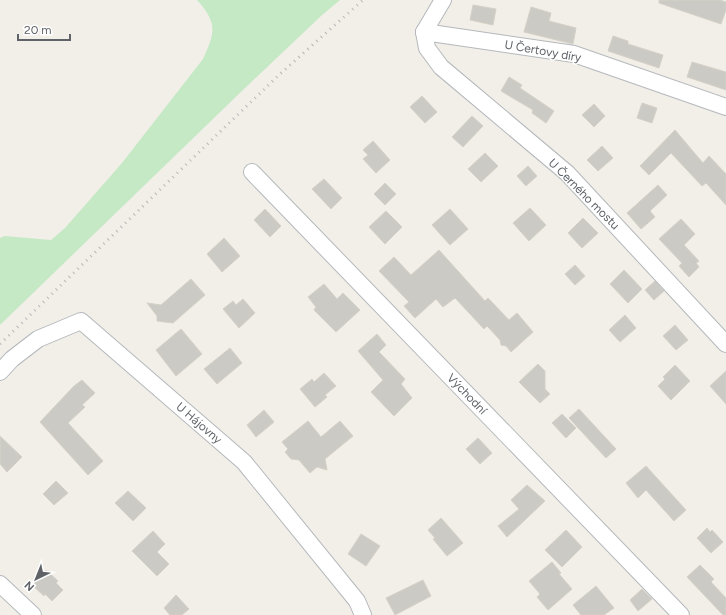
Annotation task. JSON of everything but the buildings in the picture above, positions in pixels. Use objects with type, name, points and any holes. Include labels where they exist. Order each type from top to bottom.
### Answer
[{"type":"street","points":[[424,32],[443,0]]},
{"type":"street","name":"U Čertovy díry","points":[[424,32],[574,54],[726,108]]},
{"type":"street","name":"U Černého mostu","points":[[424,32],[427,48],[441,67],[567,173],[726,344]]},
{"type":"street","points":[[710,102],[726,121]]},
{"type":"street","name":"Východní","points":[[252,172],[681,615]]},
{"type":"street","name":"U Hájovny","points":[[0,372],[12,359],[38,339],[81,321],[244,462],[357,601],[363,615]]},
{"type":"street","points":[[0,584],[33,615]]},
{"type":"green space","points":[[197,0],[340,0],[245,88],[0,325],[0,238],[5,236],[51,240],[65,228],[122,163],[203,59],[210,42],[212,28],[208,15]]},
{"type":"railway","points":[[0,344],[280,74],[363,0]]}]
